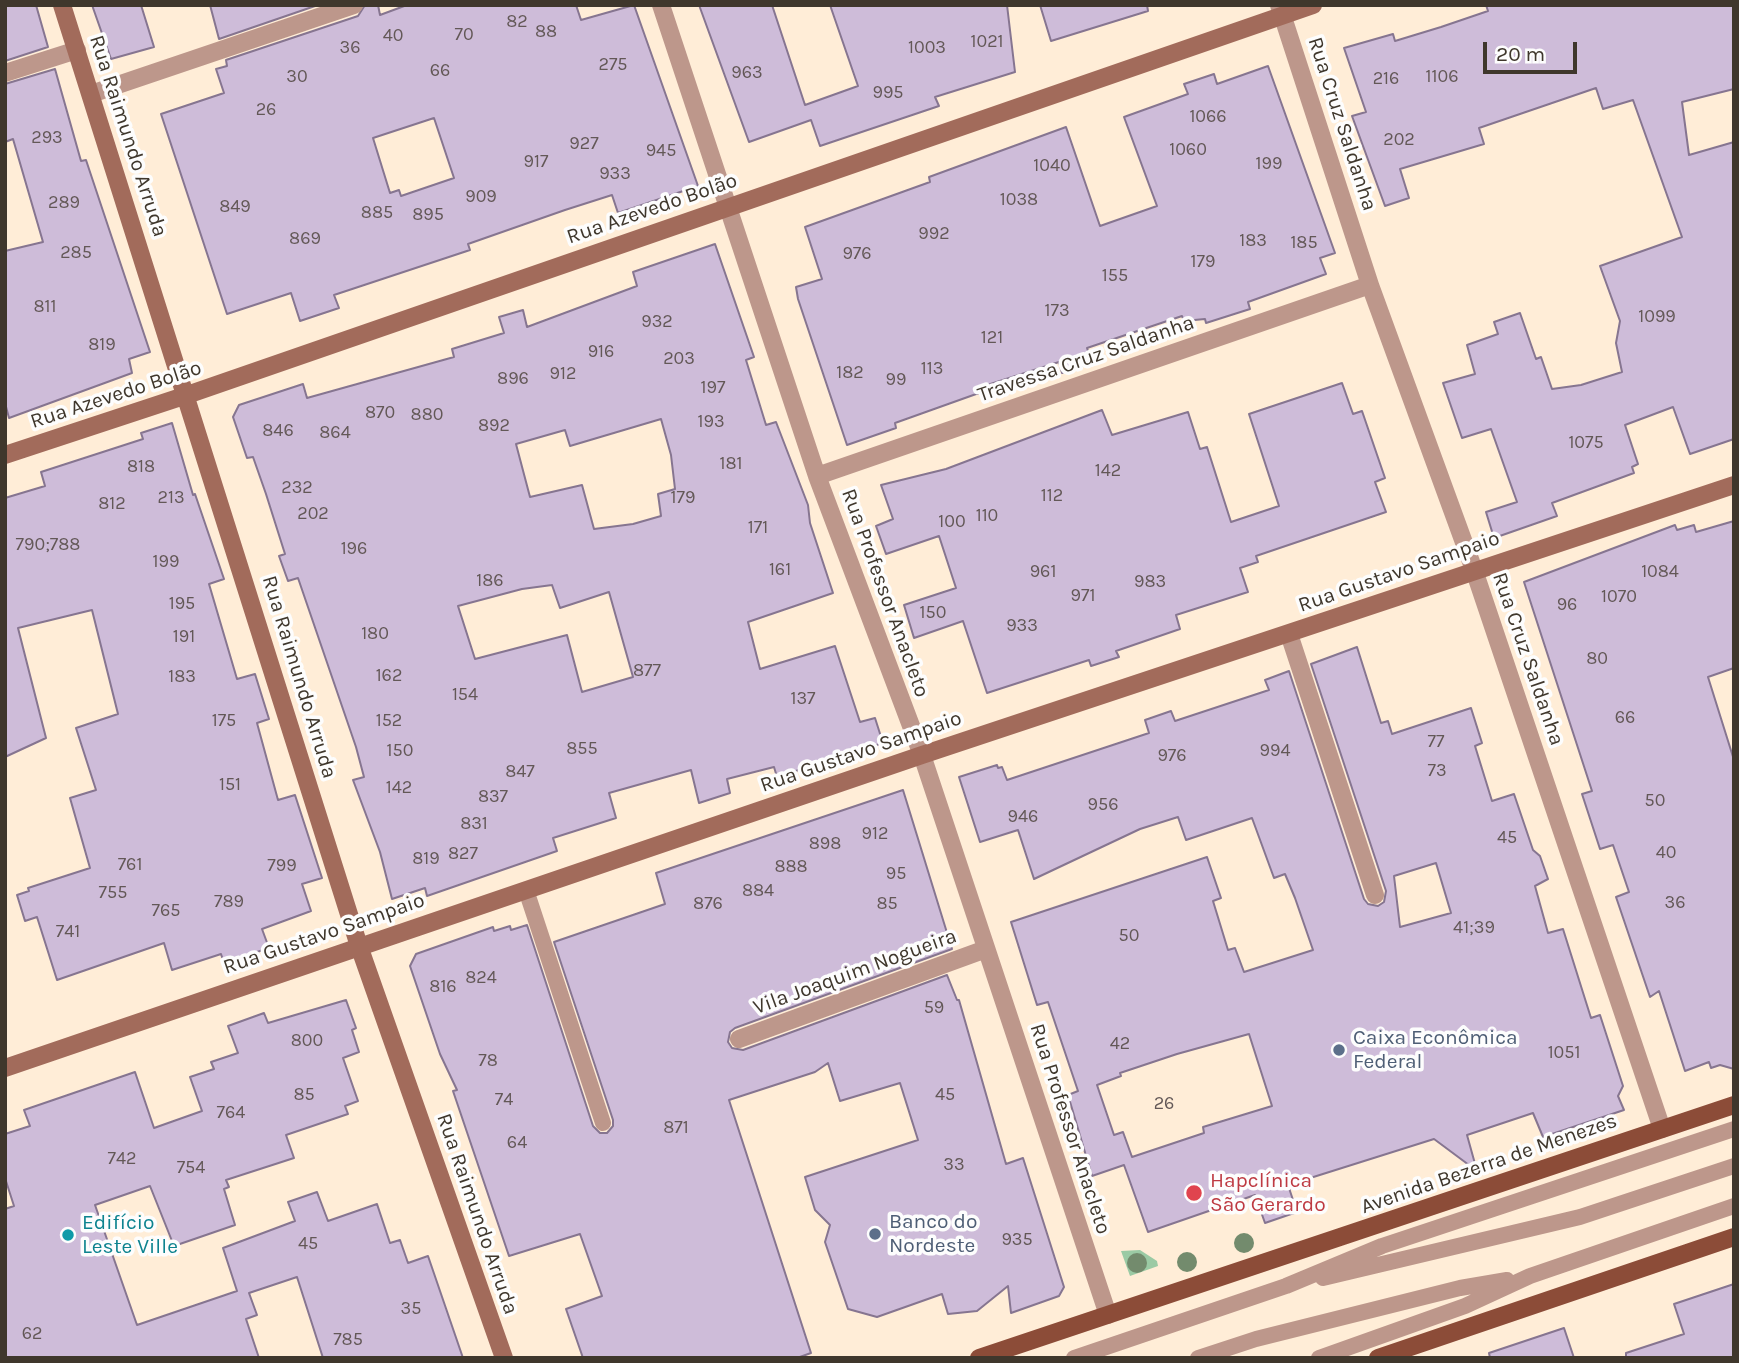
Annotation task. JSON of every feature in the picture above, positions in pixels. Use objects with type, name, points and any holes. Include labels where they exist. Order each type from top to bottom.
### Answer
[{"type":"main road","name":"Avenida Bezerra de Menezes","points":[[979,1358],[1734,1105]]},
{"type":"main road","points":[[1378,1358],[1734,1237]]},
{"type":"street","name":"Rua Raimundo Arruda","points":[[62,5],[359,946],[504,1358]]},
{"type":"street","points":[[91,94],[354,5]]},
{"type":"street","name":"Rua Professor Anacleto","points":[[661,5],[817,476],[922,755],[1108,1315]]},
{"type":"street","name":"Rua Azevedo Bolão","points":[[5,455],[187,396],[1281,10],[1313,5]]},
{"type":"street","name":"Rua Cruz Saldanha","points":[[1281,10],[1370,285],[1474,570],[1662,1129]]},
{"type":"street","points":[[5,73],[77,50]]},
{"type":"street","name":"Travessa Cruz Saldanha","points":[[817,476],[1370,285]]},
{"type":"street","name":"Rua Gustavo Sampaio","points":[[5,1068],[922,755],[1734,485]]},
{"type":"street","points":[[1289,634],[1375,895]]},
{"type":"street","name":"Vila Joaquim Nogueira","points":[[739,1039],[986,948]]},
{"type":"lane","points":[[526,890],[603,1123]]},
{"type":"lane","name":"Avenida Bezerra de Menezes","points":[[1074,1358],[1286,1286],[1382,1246],[1734,1129]]},
{"type":"lane","name":"Avenida Bezerra de Menezes","points":[[1286,1286],[1571,1220],[1734,1166]]},
{"type":"lane","points":[[1319,1358],[1465,1306],[1530,1276],[1734,1206]]},
{"type":"lane","points":[[1198,1358],[1256,1339],[1447,1291],[1530,1276]]},
{"type":"green space","points":[[1140,1250],[1157,1261],[1158,1266],[1130,1276],[1121,1251]]},
{"type":"building","points":[[5,5],[36,5],[48,47],[5,61]]},
{"type":"building","points":[[92,5],[141,5],[154,47],[111,59]]},
{"type":"building","points":[[210,5],[318,5],[219,39]]},
{"type":"building","points":[[365,5],[378,5],[380,15],[407,5],[576,5],[581,20],[634,5],[698,186],[618,213],[612,195],[565,210],[468,244],[470,250],[334,295],[339,308],[300,321],[291,293],[227,314],[161,114],[224,93],[216,69],[227,66],[226,60],[358,16]],"holes":[[[434,118],[454,178],[401,196],[399,190],[390,193],[373,138]]]},
{"type":"building","points":[[699,5],[772,5],[805,105],[858,86],[830,5],[1007,5],[1015,72],[935,97],[939,106],[820,146],[811,120],[749,142]]},
{"type":"building","points":[[1040,5],[1147,5],[1148,11],[1051,41]]},
{"type":"building","points":[[1486,5],[1734,5],[1734,89],[1682,102],[1689,155],[1734,142],[1734,439],[1690,454],[1673,407],[1625,425],[1638,464],[1632,467],[1634,473],[1552,503],[1557,516],[1494,538],[1486,512],[1517,502],[1491,429],[1462,438],[1443,383],[1475,374],[1467,345],[1498,334],[1494,322],[1520,313],[1536,359],[1541,357],[1552,389],[1581,385],[1622,372],[1616,343],[1620,321],[1600,266],[1682,237],[1633,100],[1603,109],[1596,88],[1479,128],[1484,144],[1400,169],[1409,198],[1385,206],[1352,116],[1366,112],[1344,48],[1393,34],[1395,41],[1488,11]]},
{"type":"building","points":[[1268,66],[1335,253],[1320,258],[1326,274],[1248,302],[1250,309],[1206,323],[1205,319],[1184,321],[1182,316],[1087,348],[1092,363],[1062,373],[1059,362],[978,388],[979,393],[895,423],[896,428],[847,445],[798,299],[796,287],[822,279],[805,227],[930,182],[929,177],[1066,127],[1100,226],[1157,206],[1124,117],[1188,94],[1184,84],[1214,74],[1217,84]]},
{"type":"building","points":[[55,69],[81,161],[86,160],[150,352],[129,359],[132,373],[9,418],[5,403],[5,251],[43,242],[13,139],[5,142],[5,84]]},
{"type":"building","points":[[715,244],[754,357],[746,360],[766,425],[776,422],[808,505],[810,523],[833,593],[748,622],[760,669],[835,646],[860,722],[875,718],[883,743],[777,777],[774,767],[727,779],[730,793],[699,803],[691,770],[609,793],[616,818],[553,838],[557,851],[427,896],[425,888],[392,899],[380,852],[353,780],[364,777],[356,747],[298,578],[288,581],[279,556],[285,554],[266,494],[253,457],[247,458],[233,417],[239,405],[303,384],[307,398],[454,357],[452,349],[504,333],[499,317],[523,310],[527,327],[637,286],[633,272]],"holes":[[[661,419],[671,455],[675,489],[658,494],[661,516],[633,524],[594,529],[582,485],[530,497],[516,444],[565,430],[570,446]],[[552,585],[560,608],[609,592],[633,677],[582,692],[567,635],[475,659],[458,606],[522,589]]]},
{"type":"building","points":[[1342,383],[1353,414],[1362,411],[1385,478],[1375,482],[1386,512],[1256,556],[1258,562],[1240,568],[1248,592],[1176,615],[1180,629],[1116,651],[1119,657],[1091,666],[1089,660],[987,693],[963,621],[914,638],[904,605],[956,588],[939,536],[886,554],[876,526],[893,519],[881,485],[946,469],[1102,410],[1112,435],[1188,412],[1200,449],[1207,447],[1231,522],[1279,506],[1249,414]]},
{"type":"building","points":[[172,423],[193,495],[195,494],[224,579],[209,584],[237,679],[255,674],[269,719],[257,723],[278,800],[295,795],[322,878],[302,884],[311,911],[262,929],[269,948],[224,963],[221,954],[172,970],[164,943],[57,980],[37,917],[25,921],[17,895],[29,891],[28,888],[90,868],[70,798],[96,790],[76,728],[118,714],[92,610],[18,628],[46,738],[5,757],[5,498],[45,486],[41,472],[143,439],[141,433]]},
{"type":"building","points":[[1734,521],[1734,668],[1708,677],[1734,760],[1734,1069],[1720,1065],[1711,1068],[1709,1062],[1685,1071],[1659,991],[1650,997],[1616,897],[1629,892],[1613,845],[1600,849],[1582,794],[1592,791],[1524,582],[1675,525],[1677,530],[1694,525],[1696,532]]},
{"type":"building","points":[[1357,647],[1381,723],[1388,721],[1392,734],[1471,708],[1482,743],[1475,746],[1492,801],[1514,794],[1533,850],[1540,856],[1548,879],[1535,886],[1548,933],[1563,929],[1591,1018],[1600,1015],[1623,1086],[1618,1096],[1624,1110],[1543,1137],[1533,1113],[1467,1135],[1477,1171],[1434,1139],[1288,1185],[1297,1212],[1265,1223],[1255,1195],[1148,1232],[1124,1165],[1092,1176],[1068,1095],[1078,1091],[1048,1002],[1037,1005],[1011,922],[1207,857],[1221,898],[1213,901],[1228,950],[1235,948],[1244,972],[1313,950],[1295,898],[1285,874],[1274,878],[1252,818],[1186,840],[1178,817],[1140,829],[1034,879],[1018,830],[980,842],[959,777],[997,765],[998,768],[1002,767],[1007,780],[1149,733],[1145,720],[1171,711],[1175,721],[1269,690],[1265,680],[1289,671],[1364,899],[1368,904],[1378,906],[1384,902],[1386,891],[1311,664]],"holes":[[[1436,863],[1451,913],[1400,927],[1394,876]],[[1249,1034],[1272,1106],[1203,1127],[1204,1133],[1132,1157],[1123,1132],[1114,1135],[1097,1085],[1121,1076],[1120,1073]]]},
{"type":"building","points":[[903,790],[952,949],[735,1028],[730,1032],[728,1042],[732,1048],[743,1050],[947,975],[959,1000],[1006,1164],[1023,1158],[1064,1287],[1059,1296],[1011,1313],[1008,1286],[977,1311],[948,1314],[942,1294],[877,1317],[848,1309],[825,1242],[830,1225],[815,1210],[805,1177],[918,1140],[900,1083],[840,1101],[828,1063],[815,1072],[729,1100],[811,1353],[797,1358],[583,1358],[566,1309],[602,1296],[580,1234],[509,1256],[453,1091],[457,1090],[440,1054],[410,966],[416,954],[493,927],[494,931],[510,926],[511,930],[527,925],[593,1126],[600,1133],[607,1133],[613,1126],[613,1120],[554,942],[665,904],[656,873]]},
{"type":"building","points":[[346,1000],[356,1028],[352,1030],[359,1052],[343,1058],[358,1101],[345,1106],[348,1114],[286,1135],[294,1158],[226,1180],[229,1187],[224,1189],[235,1225],[174,1246],[150,1186],[95,1205],[137,1325],[237,1291],[223,1248],[295,1221],[288,1202],[317,1192],[328,1221],[377,1204],[390,1243],[400,1240],[408,1263],[428,1256],[463,1358],[323,1358],[297,1277],[249,1293],[257,1315],[246,1319],[259,1358],[5,1358],[5,1209],[14,1206],[5,1178],[5,1134],[30,1126],[24,1110],[135,1072],[154,1128],[202,1111],[190,1077],[214,1069],[211,1062],[238,1053],[228,1026],[264,1013],[268,1023]]},
{"type":"building","points":[[1734,1284],[1734,1358],[1626,1358],[1626,1353],[1684,1334],[1674,1304]]},
{"type":"building","points":[[1564,1328],[1574,1358],[1490,1358],[1489,1353]]},
{"type":"place","name":"Caixa Econômica Federal","points":[[1339,1050]]},
{"type":"place","name":"Hapclínica São Gerardo","points":[[1194,1193]]},
{"type":"place","name":"Banco do Nordeste","points":[[875,1234]]},
{"type":"place","name":"Edifício Leste Ville","points":[[68,1235]]}]
